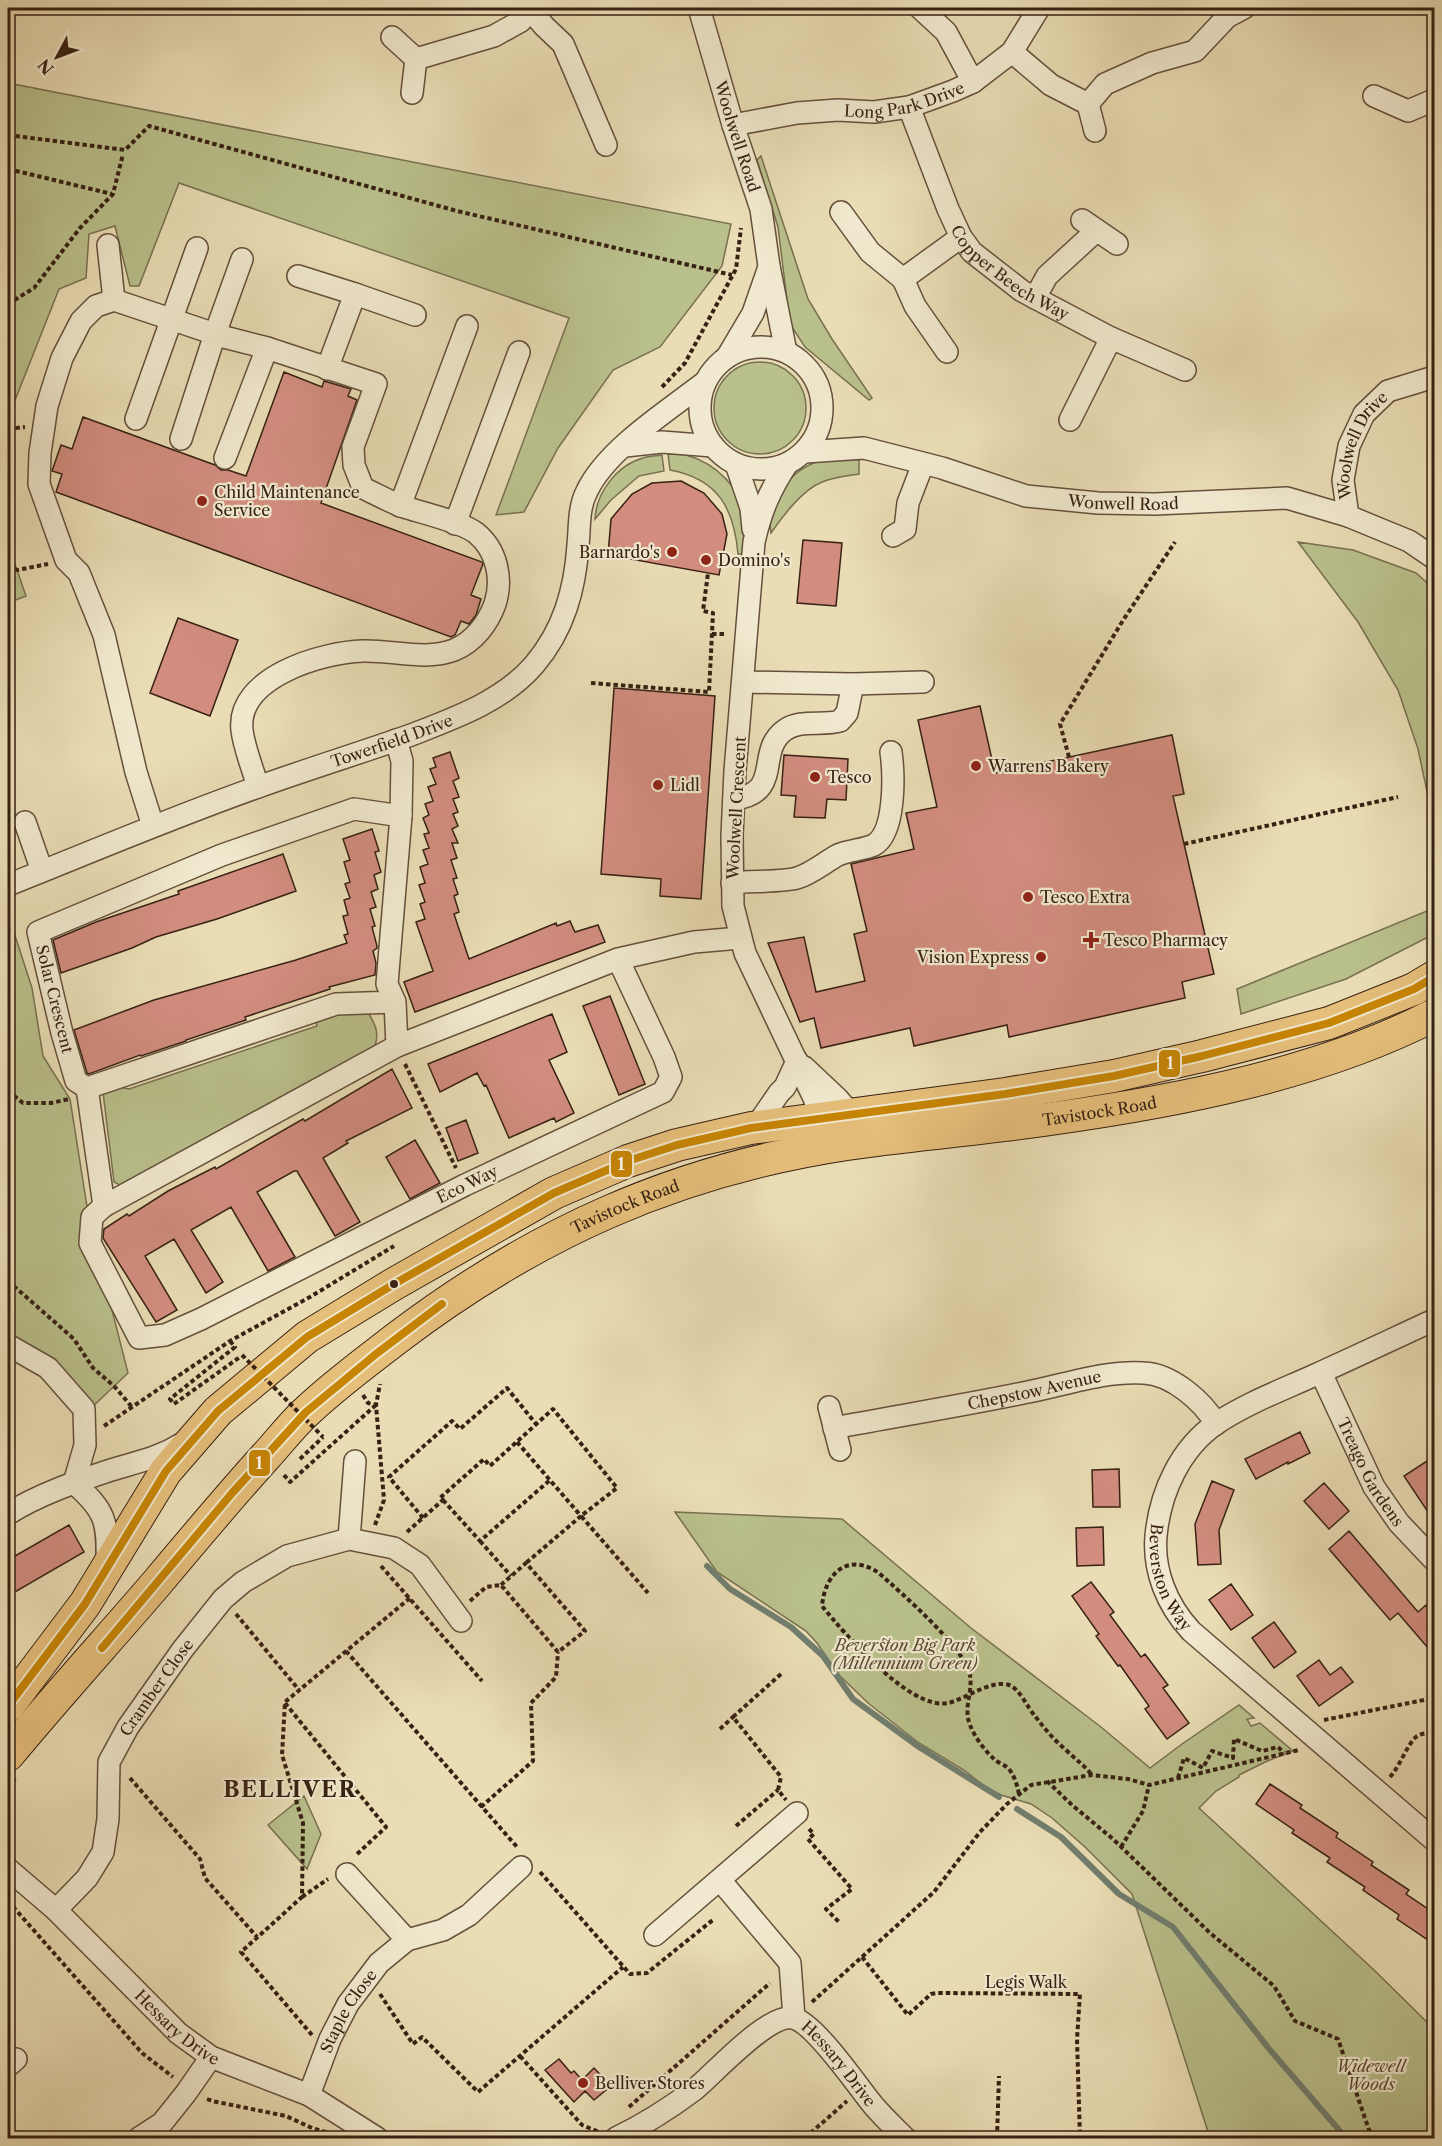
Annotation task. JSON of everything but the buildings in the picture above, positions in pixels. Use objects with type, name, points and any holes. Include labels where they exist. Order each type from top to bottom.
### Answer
[{"type":"highway","name":"Tavistock Road","points":[[8,1706],[60,1639],[107,1569],[166,1471],[218,1411],[307,1337],[404,1278],[554,1193],[628,1161],[677,1145],[756,1128],[1081,1081],[1202,1056],[1329,1023],[1414,989],[1434,977]]},
{"type":"highway","name":"Tavistock Road","points":[[13,1752],[233,1492],[306,1412],[375,1354],[444,1302],[533,1248],[591,1219],[650,1194],[717,1172],[845,1144],[1020,1123],[1241,1084],[1332,1058],[1411,1027],[1434,1014]]},
{"type":"street","points":[[416,59],[494,36],[522,21],[529,8],[562,44],[606,146]]},
{"type":"street","name":"Woolwell Road","points":[[699,8],[733,125],[761,209],[769,266],[786,352]]},
{"type":"street","points":[[920,8],[946,32],[973,82]]},
{"type":"street","name":"Long Park Drive","points":[[733,125],[797,113],[838,110],[874,112],[909,106],[973,82],[1011,52],[1039,8]]},
{"type":"street","points":[[1088,104],[1106,84],[1152,63],[1195,51],[1227,17],[1244,8]]},
{"type":"street","points":[[392,37],[416,59]]},
{"type":"street","points":[[1011,52],[1051,85],[1088,104],[1095,131]]},
{"type":"street","points":[[412,93],[416,59]]},
{"type":"street","points":[[1374,96],[1408,111],[1434,100]]},
{"type":"street","name":"Copper Beech Way","points":[[909,106],[932,169],[961,237],[972,252],[1022,291],[1111,338],[1185,370]]},
{"type":"street","points":[[841,212],[870,252],[903,279],[915,306],[947,352]]},
{"type":"street","points":[[1035,298],[1047,276],[1089,226],[1117,243]]},
{"type":"street","points":[[903,279],[961,237]]},
{"type":"street","points":[[108,245],[114,300]]},
{"type":"street","points":[[136,419],[196,248]]},
{"type":"street","points":[[181,439],[242,259]]},
{"type":"street","name":"Woolwell Road","points":[[727,357],[753,313],[769,266]]},
{"type":"street","points":[[298,276],[415,315]]},
{"type":"street","points":[[327,369],[355,294]]},
{"type":"street","points":[[153,826],[136,772],[104,635],[79,573],[66,560],[39,484],[40,453],[47,406],[62,358],[81,321],[96,306],[114,300],[376,384],[353,447],[354,465],[363,488],[400,506],[476,533],[490,549],[498,568],[498,594],[490,617],[475,636],[454,650],[424,655],[363,651],[304,662],[273,677],[255,693],[245,707],[242,729],[258,787]]},
{"type":"street","points":[[400,506],[467,326]]},
{"type":"street","points":[[1070,420],[1111,338]]},
{"type":"street","points":[[756,346],[771,347],[786,352],[802,362],[814,376],[823,402],[820,429],[805,452],[787,464],[765,470],[750,469],[736,464],[723,457],[713,447],[700,416],[700,399],[705,382],[714,368],[727,357],[756,346]]},
{"type":"street","points":[[225,458],[267,348]]},
{"type":"street","points":[[455,524],[519,352]]},
{"type":"street","name":"Woolwell Drive","points":[[1348,516],[1343,480],[1349,446],[1364,414],[1388,391],[1434,377]]},
{"type":"street","name":"Towerfield Drive","points":[[8,885],[153,826],[466,714],[509,688],[534,664],[557,630],[569,605],[576,576],[580,516],[586,492],[598,473],[653,422],[705,382]]},
{"type":"street","points":[[625,446],[662,442],[713,447]]},
{"type":"street","name":"Wonwell Road","points":[[805,452],[864,448],[932,466],[1026,496],[1155,504],[1287,498],[1348,516],[1409,541],[1434,558]]},
{"type":"street","name":"Woolwell Crescent","points":[[736,464],[751,508],[754,542],[734,799],[733,906],[745,954],[797,1061],[851,1114]]},
{"type":"street","name":"Woolwell Crescent","points":[[754,542],[762,510],[774,484],[787,464]]},
{"type":"street","points":[[893,536],[905,529],[908,503],[932,466]]},
{"type":"street","points":[[743,682],[853,684],[923,682]]},
{"type":"street","points":[[734,799],[750,797],[764,783],[768,757],[784,730],[800,724],[816,725],[840,721],[847,713],[853,684]]},
{"type":"street","points":[[396,740],[402,761],[400,816],[387,984],[395,1002],[397,1046]]},
{"type":"street","points":[[732,882],[797,878],[839,855],[873,845],[880,839],[891,808],[894,774],[891,752]]},
{"type":"street","name":"Solar Crescent","points":[[87,1088],[76,1081],[38,932],[222,855],[354,809],[400,816]]},
{"type":"street","points":[[25,822],[42,871]]},
{"type":"street","points":[[395,1002],[336,1004],[87,1088],[98,1212],[397,1046],[618,959],[694,942],[740,938]]},
{"type":"street","name":"Eco Way","points":[[98,1212],[90,1243],[139,1338],[165,1335],[201,1319],[465,1185],[663,1092],[671,1077],[618,959]]},
{"type":"street","points":[[797,1061],[820,1118],[809,1152]]},
{"type":"street","points":[[756,1128],[785,1087],[797,1061]]},
{"type":"street","name":"Beverston Way","points":[[1434,1320],[1250,1405],[1216,1424],[1197,1442],[1171,1478],[1157,1519],[1155,1545],[1159,1574],[1167,1597],[1178,1617],[1191,1631],[1434,1840]]},
{"type":"street","points":[[8,1345],[48,1368],[84,1409],[85,1445],[74,1483],[102,1512],[108,1532],[107,1569]]},
{"type":"street","name":"Chepstow Avenue","points":[[834,1428],[1022,1394],[1106,1376],[1146,1373],[1169,1381],[1190,1394],[1210,1413],[1216,1424]]},
{"type":"street","name":"Treago Gardens","points":[[1321,1373],[1374,1486],[1399,1523],[1434,1560]]},
{"type":"street","points":[[829,1407],[840,1450]]},
{"type":"street","name":"Tavistock Road","points":[[8,1514],[74,1483],[165,1454],[201,1431]]},
{"type":"street","points":[[354,1461],[359,1541]]},
{"type":"street","name":"Cramber Close","points":[[56,1910],[87,1878],[103,1852],[108,1819],[109,1762],[128,1727],[183,1649],[224,1599],[243,1582],[287,1556],[359,1541],[391,1547],[420,1565],[458,1617]]},
{"type":"street","points":[[655,1935],[797,1813]]},
{"type":"street","name":"Hessary Drive","points":[[9,1868],[56,1910],[178,2033],[211,2057],[309,2095],[377,2139]]},
{"type":"street","name":"Staple Close","points":[[309,2095],[326,2050],[348,2004],[379,1963],[407,1940],[442,1930],[469,1915],[529,1868]]},
{"type":"street","points":[[344,1871],[407,1940]]},
{"type":"street","points":[[720,1880],[790,1963]]},
{"type":"street","name":"Hessary Drive","points":[[790,1963],[794,2018]]},
{"type":"street","name":"Hessary Drive","points":[[616,2139],[695,2089],[749,2040],[778,2019],[794,2018],[812,2031],[875,2107],[905,2139]]},
{"type":"street","points":[[140,2139],[162,2123],[211,2057]]},
{"type":"path","points":[[8,135],[125,150],[149,126],[457,211],[732,275]]},
{"type":"path","points":[[8,304],[34,288],[80,228],[113,194],[123,154]]},
{"type":"path","points":[[8,169],[113,194]]},
{"type":"path","points":[[653,422],[647,401],[685,363],[711,318],[736,269],[742,221]]},
{"type":"path","points":[[1069,757],[1060,724],[1122,622],[1175,542]]},
{"type":"path","points":[[8,566],[17,570],[66,560]]},
{"type":"path","points":[[591,683],[709,692],[713,613],[703,611],[708,573]]},
{"type":"path","points":[[1184,844],[1398,797]]},
{"type":"path","points":[[397,1046],[465,1185]]},
{"type":"path","points":[[8,1091],[24,1103],[51,1103],[70,1099],[87,1088]]},
{"type":"path","points":[[8,1105],[16,1097]]},
{"type":"path","points":[[99,1430],[230,1341],[310,1297],[396,1245]]},
{"type":"path","points":[[8,1281],[74,1339],[93,1368],[114,1386],[132,1407]]},
{"type":"path","points":[[230,1341],[235,1347],[170,1399],[174,1404],[242,1355],[323,1437],[300,1460]]},
{"type":"path","points":[[381,1380],[376,1405],[384,1500],[359,1541],[482,1681]]},
{"type":"path","points":[[423,1518],[389,1477],[453,1421],[460,1429],[507,1388],[536,1424]]},
{"type":"path","points":[[361,1392],[368,1403],[376,1405]]},
{"type":"path","points":[[291,1467],[284,1475],[290,1482],[376,1405]]},
{"type":"path","points":[[458,1617],[486,1587],[501,1585],[617,1488],[553,1409],[490,1466],[484,1459],[440,1498],[511,1576]]},
{"type":"path","points":[[517,1442],[648,1593]]},
{"type":"path","points":[[480,1541],[550,1480]]},
{"type":"path","points":[[391,1547],[443,1500]]},
{"type":"path","points":[[526,1563],[585,1631],[558,1652]]},
{"type":"path","points":[[1019,1794],[1016,1779],[1007,1767],[994,1759],[970,1725],[966,1706],[969,1695],[970,1675],[962,1659],[942,1633],[868,1565],[850,1565],[837,1570],[823,1590],[822,1606],[872,1663],[930,1703],[946,1704],[969,1695],[999,1684],[1009,1685],[1016,1689],[1045,1729],[1082,1762],[1092,1775]]},
{"type":"path","points":[[481,1807],[533,1761],[531,1702],[556,1677],[558,1652],[501,1585]]},
{"type":"path","points":[[302,1897],[303,1822],[282,1755],[285,1702],[410,1598]]},
{"type":"path","points":[[224,1599],[299,1690]]},
{"type":"path","points":[[346,1651],[481,1807],[529,1868],[623,1967],[478,2092],[422,2037],[413,2044],[374,1988],[369,1976]]},
{"type":"path","points":[[794,2018],[934,1892],[980,1832],[1031,1785],[1092,1775],[1128,1779],[1149,1785],[1301,1750],[1323,1721],[1434,1698]]},
{"type":"path","points":[[285,1702],[386,1827],[344,1871],[302,1897],[241,1952],[326,2050]]},
{"type":"path","points":[[720,1729],[733,1717]]},
{"type":"path","points":[[1378,1791],[1398,1768],[1414,1738],[1421,1734],[1434,1732]]},
{"type":"path","points":[[1177,1778],[1184,1758],[1203,1768],[1212,1752],[1233,1758],[1234,1739],[1262,1751],[1278,1747],[1284,1753]]},
{"type":"path","points":[[112,1757],[200,1859],[205,1878],[257,1937]]},
{"type":"path","points":[[1047,1781],[1121,1847],[1209,1933],[1274,1986],[1295,2021],[1338,2039],[1369,2130],[1377,2139]]},
{"type":"path","points":[[1121,1847],[1143,1811],[1149,1785]]},
{"type":"path","points":[[736,1826],[778,1790]]},
{"type":"path","points":[[8,1900],[142,2053],[189,2089],[212,2101],[286,2116],[312,2128],[339,2136]]},
{"type":"path","name":"Legis Walk","points":[[862,1956],[909,2015],[931,1994],[937,1993],[1080,1994],[1077,2039],[1080,2139]]},
{"type":"path","points":[[626,2109],[759,1995],[790,1963]]},
{"type":"path","points":[[520,2056],[582,2125],[600,2132],[604,2139]]},
{"type":"path","points":[[997,2139],[999,2076]]},
{"type":"path","points":[[805,2139],[861,2089]]},
{"type":"green space","points":[[8,83],[731,224],[722,266],[660,347],[613,370],[558,448],[524,512],[496,515],[569,318],[179,183],[139,286],[130,286],[115,226],[89,234],[86,278],[59,289],[8,418]]},
{"type":"green space","points":[[761,156],[808,299],[872,398],[869,400],[805,347],[790,324],[778,227],[757,160]]},
{"type":"green space","points":[[760,362],[778,366],[793,375],[802,390],[806,408],[802,426],[793,441],[778,450],[760,454],[742,450],[727,441],[718,426],[714,408],[718,390],[727,375],[742,366]]},
{"type":"green space","points":[[668,454],[686,455],[708,464],[718,471],[734,489],[740,499],[745,521],[742,554],[738,554],[732,523],[720,498],[712,488],[700,480],[670,470]]},
{"type":"green space","points":[[662,455],[664,471],[639,476],[611,500],[595,519],[599,499],[617,474],[625,467],[645,457]]},
{"type":"green space","points":[[837,458],[859,460],[859,474],[831,479],[807,491],[771,533],[772,510],[776,499],[789,480],[798,472],[821,460]]},
{"type":"green space","points":[[1298,542],[1353,550],[1416,573],[1434,589],[1434,825],[1418,749],[1398,690],[1358,622]]},
{"type":"green space","points":[[8,544],[26,596],[8,603]]},
{"type":"green space","points":[[1434,908],[1434,934],[1346,979],[1241,1014],[1237,989]]},
{"type":"green space","points":[[10,920],[32,988],[43,1056],[70,1099],[89,1219],[128,1373],[90,1409],[8,1337],[8,921]]},
{"type":"green space","points":[[354,1010],[369,1014],[376,1030],[375,1046],[120,1185],[114,1182],[103,1092],[119,1087],[129,1089],[317,1026],[316,1020]]},
{"type":"green space","name":"Beverston Big Park (Millennium Green)","points":[[675,1512],[842,1519],[971,1628],[1101,1727],[1150,1768],[1239,1705],[1254,1718],[1247,1719],[1251,1726],[1260,1723],[1293,1751],[1239,1775],[1216,1791],[1199,1808],[1374,1970],[1434,2029],[1434,2138],[1210,2138],[1132,1894],[1052,1818],[1031,1804],[1001,1795],[984,1786],[964,1770],[919,1743],[868,1703],[840,1676],[806,1631],[717,1572]]},
{"type":"green space","points":[[304,1796],[321,1834],[307,1869],[268,1825]]},
{"type":"waterway","points":[[707,1566],[730,1589],[791,1627],[823,1656],[853,1699],[919,1747],[999,1797]]},
{"type":"waterway","points":[[1017,1809],[1061,1837],[1119,1894],[1173,1927],[1270,2050],[1346,2138]]},
{"type":"transit line","name":"1","points":[[8,1706],[85,1604],[166,1471],[218,1411],[307,1337],[394,1284],[554,1193],[628,1161],[677,1145],[751,1128],[1005,1094],[1114,1076],[1202,1056],[1329,1023],[1414,989],[1434,977]]},
{"type":"transit line","name":"1","points":[[102,1648],[233,1492],[306,1412],[376,1354],[442,1304]]},
{"type":"place","name":"Child Maintenance Service","points":[[202,501]]},
{"type":"place","name":"Barnardo's","points":[[672,552]]},
{"type":"place","name":"Domino's","points":[[706,560]]},
{"type":"place","name":"Warrens Bakery","points":[[976,766]]},
{"type":"place","name":"Tesco","points":[[815,777]]},
{"type":"place","name":"Lidl","points":[[658,785]]},
{"type":"place","name":"Tesco Extra","points":[[1028,897]]},
{"type":"place","name":"Tesco Pharmacy","points":[[1091,940]]},
{"type":"place","name":"Vision Express","points":[[1041,957]]},
{"type":"place","name":"Belliver Stores","points":[[583,2083]]},
{"type":"district","name":"BELLIVER","points":[[290,1789]]},
{"type":"park label","name":"Widewell Woods","points":[[1371,2075]]}]
